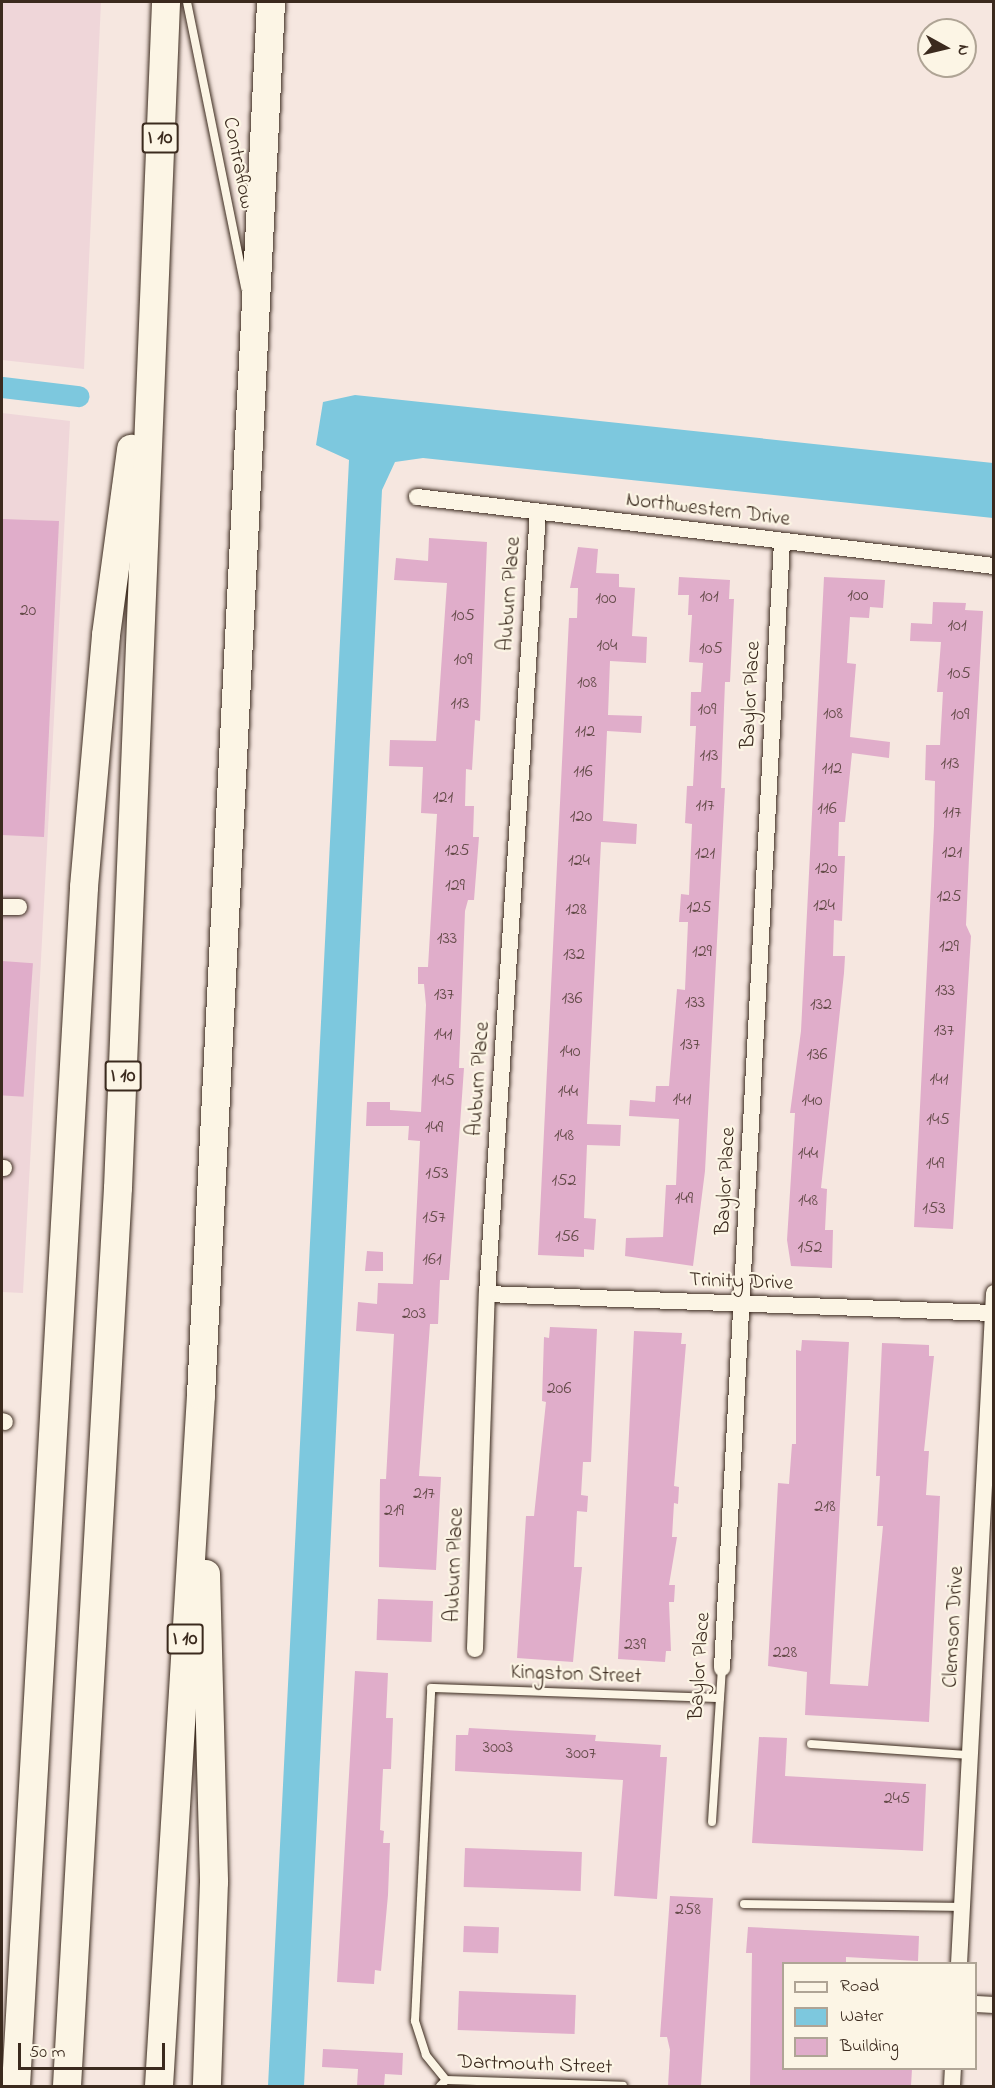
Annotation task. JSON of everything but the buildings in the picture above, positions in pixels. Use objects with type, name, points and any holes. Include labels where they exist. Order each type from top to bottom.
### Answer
[{"type":"highway","name":"I 10","points":[[67,2086],[118,1188],[166,2]]},
{"type":"highway","name":"I 10","points":[[159,2086],[169,1883],[201,1395],[271,2]]},
{"type":"highway","points":[[16,2086],[84,887],[106,635],[154,275]]},
{"type":"highway","points":[[201,1395],[214,1882],[207,2086]]},
{"type":"street","name":"Northwestern Drive","points":[[417,497],[993,566]]},
{"type":"street","name":"Auburn Place","points":[[475,1649],[487,1294],[538,512]]},
{"type":"street","name":"Baylor Place","points":[[722,1668],[782,542]]},
{"type":"street","points":[[2,907],[19,907]]},
{"type":"street","name":"Clemson Drive","points":[[959,1962],[993,1293]]},
{"type":"street","name":"Trinity Drive","points":[[487,1294],[993,1313]]},
{"type":"street","points":[[977,2004],[993,2005]]},
{"type":"street","points":[[952,2086],[953,2070]]},
{"type":"lane","name":"Contraflow","points":[[187,2],[254,332]]},
{"type":"lane","name":"Baylor Place","points":[[712,1822],[722,1668]]},
{"type":"lane","name":"Kingston Street","points":[[443,2083],[426,2055],[415,2021],[431,1688],[720,1698]]},
{"type":"lane","points":[[811,1744],[970,1755]]},
{"type":"lane","points":[[744,1904],[962,1907]]},
{"type":"lane","name":"Dartmouth Street","points":[[443,2083],[622,2086]]},
{"type":"shaded area","points":[[2,2],[101,2],[84,369],[2,360]]},
{"type":"shaded area","points":[[2,413],[70,421],[23,1293],[2,1292]]},
{"type":"water","points":[[355,395],[993,463],[993,518],[423,458],[395,462],[382,490],[304,2086],[268,2086],[349,460],[316,445],[323,402]]},
{"type":"waterway","points":[[2,387],[78,396]]}]
